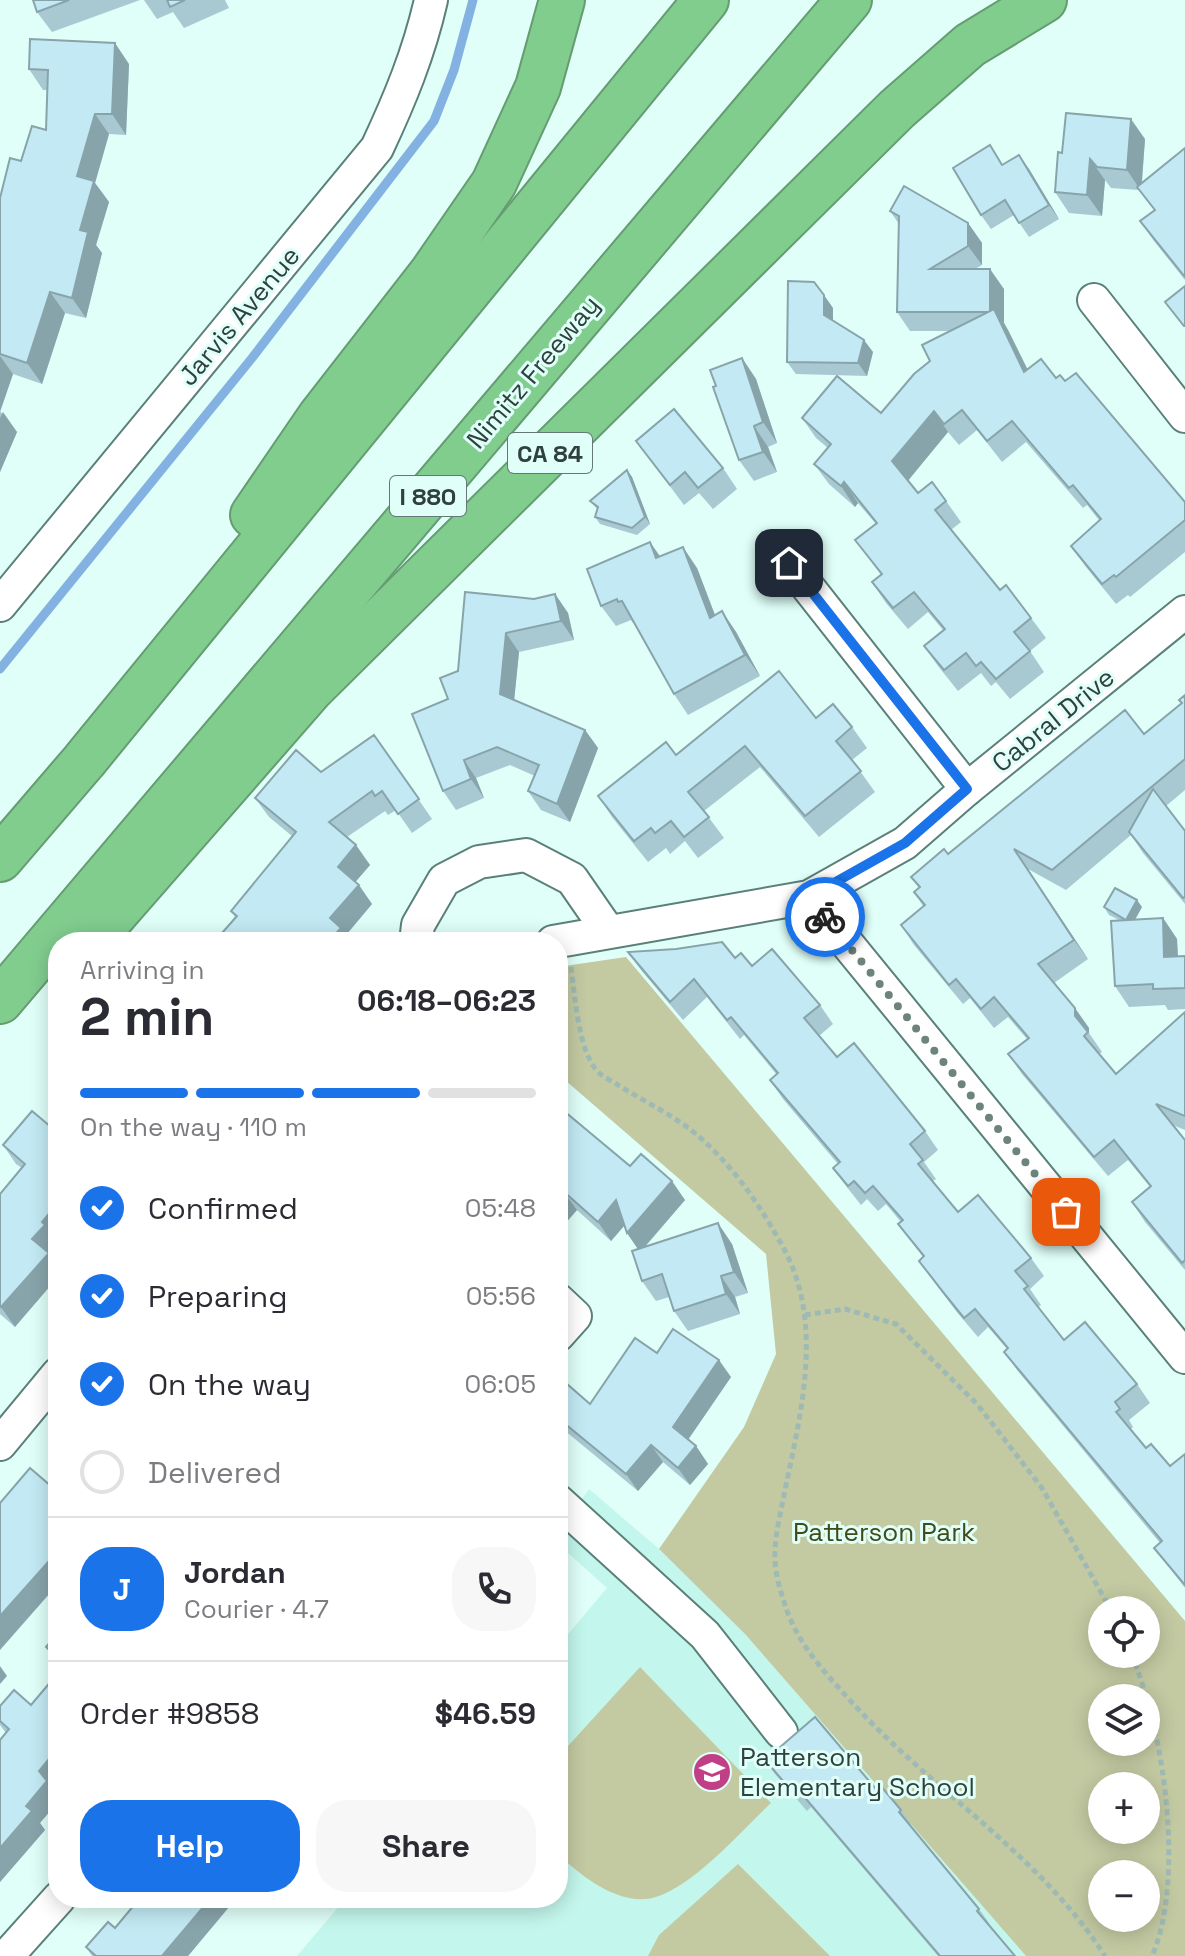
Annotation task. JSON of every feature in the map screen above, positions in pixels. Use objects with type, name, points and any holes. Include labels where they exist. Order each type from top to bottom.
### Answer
[{"type":"highway","points":[[84,761],[320,417],[432,273],[494,183],[538,87],[562,0]]},
{"type":"highway","points":[[0,859],[84,761],[706,0]]},
{"type":"highway","name":"Nimitz Freeway","points":[[58,932],[849,0]]},
{"type":"highway","name":"CA 84","points":[[99,932],[311,689],[875,132],[970,45],[1044,0]]},
{"type":"highway","name":"Nimitz Freeway","points":[[4,996],[48,944]]},
{"type":"highway","points":[[4,996],[48,975]]},
{"type":"street","name":"Jarvis Avenue","points":[[0,605],[377,148],[405,87],[431,0]]},
{"type":"street","points":[[1094,300],[1185,416]]},
{"type":"street","points":[[789,563],[967,789]]},
{"type":"street","name":"Cabral Drive","points":[[568,938],[809,897],[905,843],[1185,612]]},
{"type":"street","points":[[417,932],[418,925],[444,880],[479,862],[526,855],[572,879],[608,931]]},
{"type":"street","points":[[809,897],[1185,1357]]},
{"type":"street","points":[[568,1309],[575,1316],[568,1324]]},
{"type":"street","points":[[0,1444],[48,1386]]},
{"type":"street","points":[[568,1510],[705,1635],[781,1732]]},
{"type":"street","points":[[7,1956],[50,1908]]},
{"type":"path","points":[[568,980],[581,1038],[597,1072],[691,1130],[729,1167],[764,1213],[787,1254],[805,1315],[806,1353],[802,1398],[775,1551],[779,1586],[796,1632],[808,1652],[915,1766],[1052,1885],[1105,1956]]},
{"type":"path","points":[[805,1315],[845,1309],[896,1324],[977,1404],[1042,1488],[1103,1596]]},
{"type":"path","points":[[1136,1668],[1160,1740],[1171,1787],[1176,1875]]},
{"type":"path","points":[[1152,1956],[1169,1925],[1174,1902]]},
{"type":"shaded area","name":"Patterson Elementary School","points":[[589,1489],[659,1549],[745,1634],[1026,1956],[297,1956],[338,1908],[568,1908],[568,1634],[607,1588],[568,1553],[568,1519]]},
{"type":"green space","name":"Patterson Park","points":[[626,957],[1185,1621],[1185,1956],[1026,1956],[745,1634],[659,1549],[744,1427],[776,1354],[766,1254],[568,1083],[568,966]]},
{"type":"green space","points":[[640,1667],[771,1803],[717,1856],[686,1881],[656,1897],[629,1898],[602,1888],[568,1863],[568,1746]]},
{"type":"green space","points":[[738,1864],[830,1956],[648,1956],[659,1935]]},
{"type":"building","points":[[33,0],[69,0],[37,12]]},
{"type":"building","points":[[167,0],[185,0],[170,7]]},
{"type":"building","points":[[30,39],[115,43],[112,114],[95,114],[77,176],[94,181],[80,230],[88,232],[72,298],[50,292],[27,363],[0,354],[0,198],[10,158],[21,161],[32,126],[46,130],[48,70],[29,69]]},
{"type":"building","points":[[1066,113],[1131,119],[1127,170],[1097,167],[1090,159],[1087,195],[1055,192],[1058,152],[1062,153]]},
{"type":"building","points":[[990,145],[1002,165],[1019,155],[1049,205],[1019,223],[1005,200],[981,215],[953,168]]},
{"type":"building","points":[[1185,148],[1185,277],[1140,221],[1155,210],[1137,187]]},
{"type":"building","points":[[904,186],[968,223],[968,246],[930,269],[990,269],[990,312],[897,312],[899,216],[890,211]]},
{"type":"building","points":[[788,281],[814,282],[824,295],[824,315],[864,340],[858,363],[787,362]]},
{"type":"building","points":[[1185,286],[1185,326],[1184,326],[1165,302]]},
{"type":"building","points":[[994,309],[1024,372],[1041,359],[1056,378],[1060,375],[1065,381],[1076,373],[1185,502],[1185,520],[1116,577],[1114,575],[1102,584],[1071,546],[1101,519],[1073,485],[1069,488],[1012,421],[987,441],[962,410],[944,424],[934,411],[892,461],[918,493],[932,482],[946,501],[935,510],[1000,590],[1006,585],[1031,618],[1014,632],[1030,651],[996,679],[981,662],[976,666],[966,653],[944,670],[924,646],[945,629],[914,592],[893,608],[872,582],[882,574],[855,540],[877,523],[844,482],[841,486],[814,464],[831,444],[802,418],[837,376],[881,413],[914,374],[930,361],[922,345]]},
{"type":"building","points":[[742,358],[763,422],[754,426],[763,452],[739,460],[710,370]]},
{"type":"building","points":[[674,409],[723,468],[698,488],[685,472],[670,485],[636,441]]},
{"type":"building","points":[[627,470],[645,517],[632,528],[595,517],[598,507],[590,501]]},
{"type":"building","points":[[650,542],[656,558],[683,547],[710,618],[722,611],[745,655],[674,694],[622,601],[618,602],[617,599],[601,606],[587,569]]},
{"type":"building","points":[[465,592],[534,599],[555,594],[561,621],[506,633],[500,694],[585,730],[557,804],[528,791],[539,765],[497,747],[464,760],[471,779],[443,791],[412,714],[448,699],[440,678],[458,671]]},
{"type":"building","points":[[779,671],[816,718],[833,704],[852,727],[836,741],[861,771],[805,816],[745,746],[688,792],[709,817],[684,837],[671,821],[655,833],[651,828],[634,841],[598,796],[666,742],[676,755]]},
{"type":"building","points":[[1185,695],[1185,759],[1052,870],[1014,849],[1074,940],[1038,964],[1075,1008],[1075,1016],[1088,1032],[1084,1036],[1116,1074],[1185,1012],[1185,1116],[1156,1104],[1185,1140],[1185,1260],[1182,1263],[1132,1202],[1151,1186],[1114,1140],[1094,1157],[1008,1054],[1029,1038],[994,997],[981,1009],[956,979],[949,985],[901,925],[925,905],[914,892],[920,887],[911,877],[944,849],[948,854],[1125,710],[1144,734],[1182,703],[1179,700]]},
{"type":"building","points":[[374,735],[419,799],[398,814],[382,791],[375,796],[372,791],[329,822],[356,845],[338,867],[359,885],[330,918],[341,928],[337,932],[223,932],[237,916],[231,911],[296,832],[255,798],[296,750],[321,772]]},
{"type":"building","points":[[1153,789],[1185,831],[1183,898],[1129,832]]},
{"type":"building","points":[[1115,888],[1137,900],[1126,920],[1104,907]]},
{"type":"building","points":[[1163,918],[1164,957],[1185,956],[1185,988],[1153,989],[1153,984],[1115,986],[1111,921]]},
{"type":"building","points":[[722,942],[735,958],[741,953],[752,966],[772,949],[820,1005],[804,1018],[837,1057],[854,1043],[925,1131],[910,1144],[923,1160],[918,1164],[958,1212],[978,1195],[1031,1258],[1015,1271],[1028,1286],[1024,1289],[1064,1340],[1085,1322],[1137,1384],[1115,1402],[1120,1409],[1116,1412],[1146,1448],[1151,1444],[1170,1466],[1185,1454],[1185,1585],[1154,1548],[1162,1541],[1004,1352],[1008,1348],[975,1309],[964,1318],[919,1261],[924,1256],[898,1224],[903,1220],[873,1186],[865,1193],[854,1181],[848,1186],[833,1168],[840,1162],[770,1080],[778,1073],[731,1017],[727,1020],[694,979],[670,1002],[628,952]]},
{"type":"building","points":[[32,1111],[48,1124],[48,1215],[42,1222],[45,1225],[32,1239],[48,1254],[1,1307],[0,1194],[25,1164],[3,1145]]},
{"type":"building","points":[[568,1114],[630,1166],[641,1154],[672,1181],[627,1233],[616,1200],[598,1222],[568,1195]]},
{"type":"building","points":[[718,1223],[734,1272],[721,1276],[726,1294],[674,1311],[662,1274],[642,1281],[632,1251]]},
{"type":"building","points":[[673,1329],[719,1360],[673,1427],[696,1446],[678,1468],[651,1445],[626,1474],[568,1426],[568,1385],[590,1404],[635,1338],[657,1353]]},
{"type":"building","points":[[30,1468],[48,1483],[48,1562],[0,1616],[0,1503]]},
{"type":"building","points":[[48,1685],[48,1760],[39,1771],[47,1781],[26,1806],[32,1811],[0,1848],[0,1740],[9,1729],[0,1721],[0,1706],[14,1690],[31,1705]]},
{"type":"building","points":[[815,1717],[875,1788],[880,1785],[901,1810],[899,1812],[1015,1956],[940,1956],[801,1793],[797,1797],[765,1760]]},
{"type":"building","points":[[132,1908],[203,1908],[162,1956],[96,1956],[86,1947],[108,1922],[115,1928]]},
{"type":"waterway","points":[[0,669],[252,358],[434,121],[454,70],[473,0]]},
{"type":"way so far","points":[[825,917],[1066,1212]]},
{"type":"place","name":"Patterson Elementary School","points":[[712,1772]]},
{"type":"route","points":[[789,563],[967,789],[905,843],[809,897],[825,917]]}]
